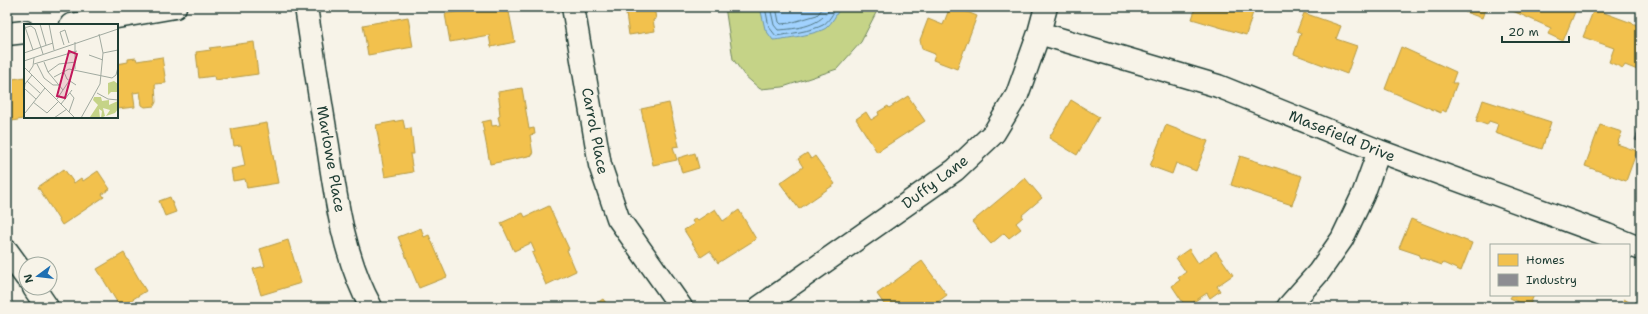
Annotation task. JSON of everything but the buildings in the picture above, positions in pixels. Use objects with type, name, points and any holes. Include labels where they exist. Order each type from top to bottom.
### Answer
[{"type":"street","points":[[77,24],[175,7]]},
{"type":"street","name":"Marlowe Place","points":[[306,7],[335,188],[346,242],[365,295],[372,307]]},
{"type":"street","name":"Carrol Place","points":[[573,7],[600,165],[618,218],[681,307]]},
{"type":"street","name":"Duffy Lane","points":[[760,307],[955,170],[994,133],[1017,95],[1040,33],[1046,7]]},
{"type":"street","points":[[7,34],[24,32]]},
{"type":"street","name":"Masefield Drive","points":[[1040,33],[1218,86],[1379,151],[1607,235],[1627,244]]},
{"type":"street","points":[[1288,307],[1319,272],[1342,239],[1363,195],[1379,151]]},
{"type":"street","name":"Masefield Drive","points":[[1630,245],[1641,250]]},
{"type":"street","points":[[7,251],[18,266]]},
{"type":"street","points":[[39,296],[47,307]]},
{"type":"green space","points":[[725,7],[879,7],[861,42],[837,69],[783,87],[760,89],[744,75],[733,59]]},
{"type":"water","points":[[760,7],[840,7],[830,24],[822,30],[801,36],[773,40],[765,29]]}]
